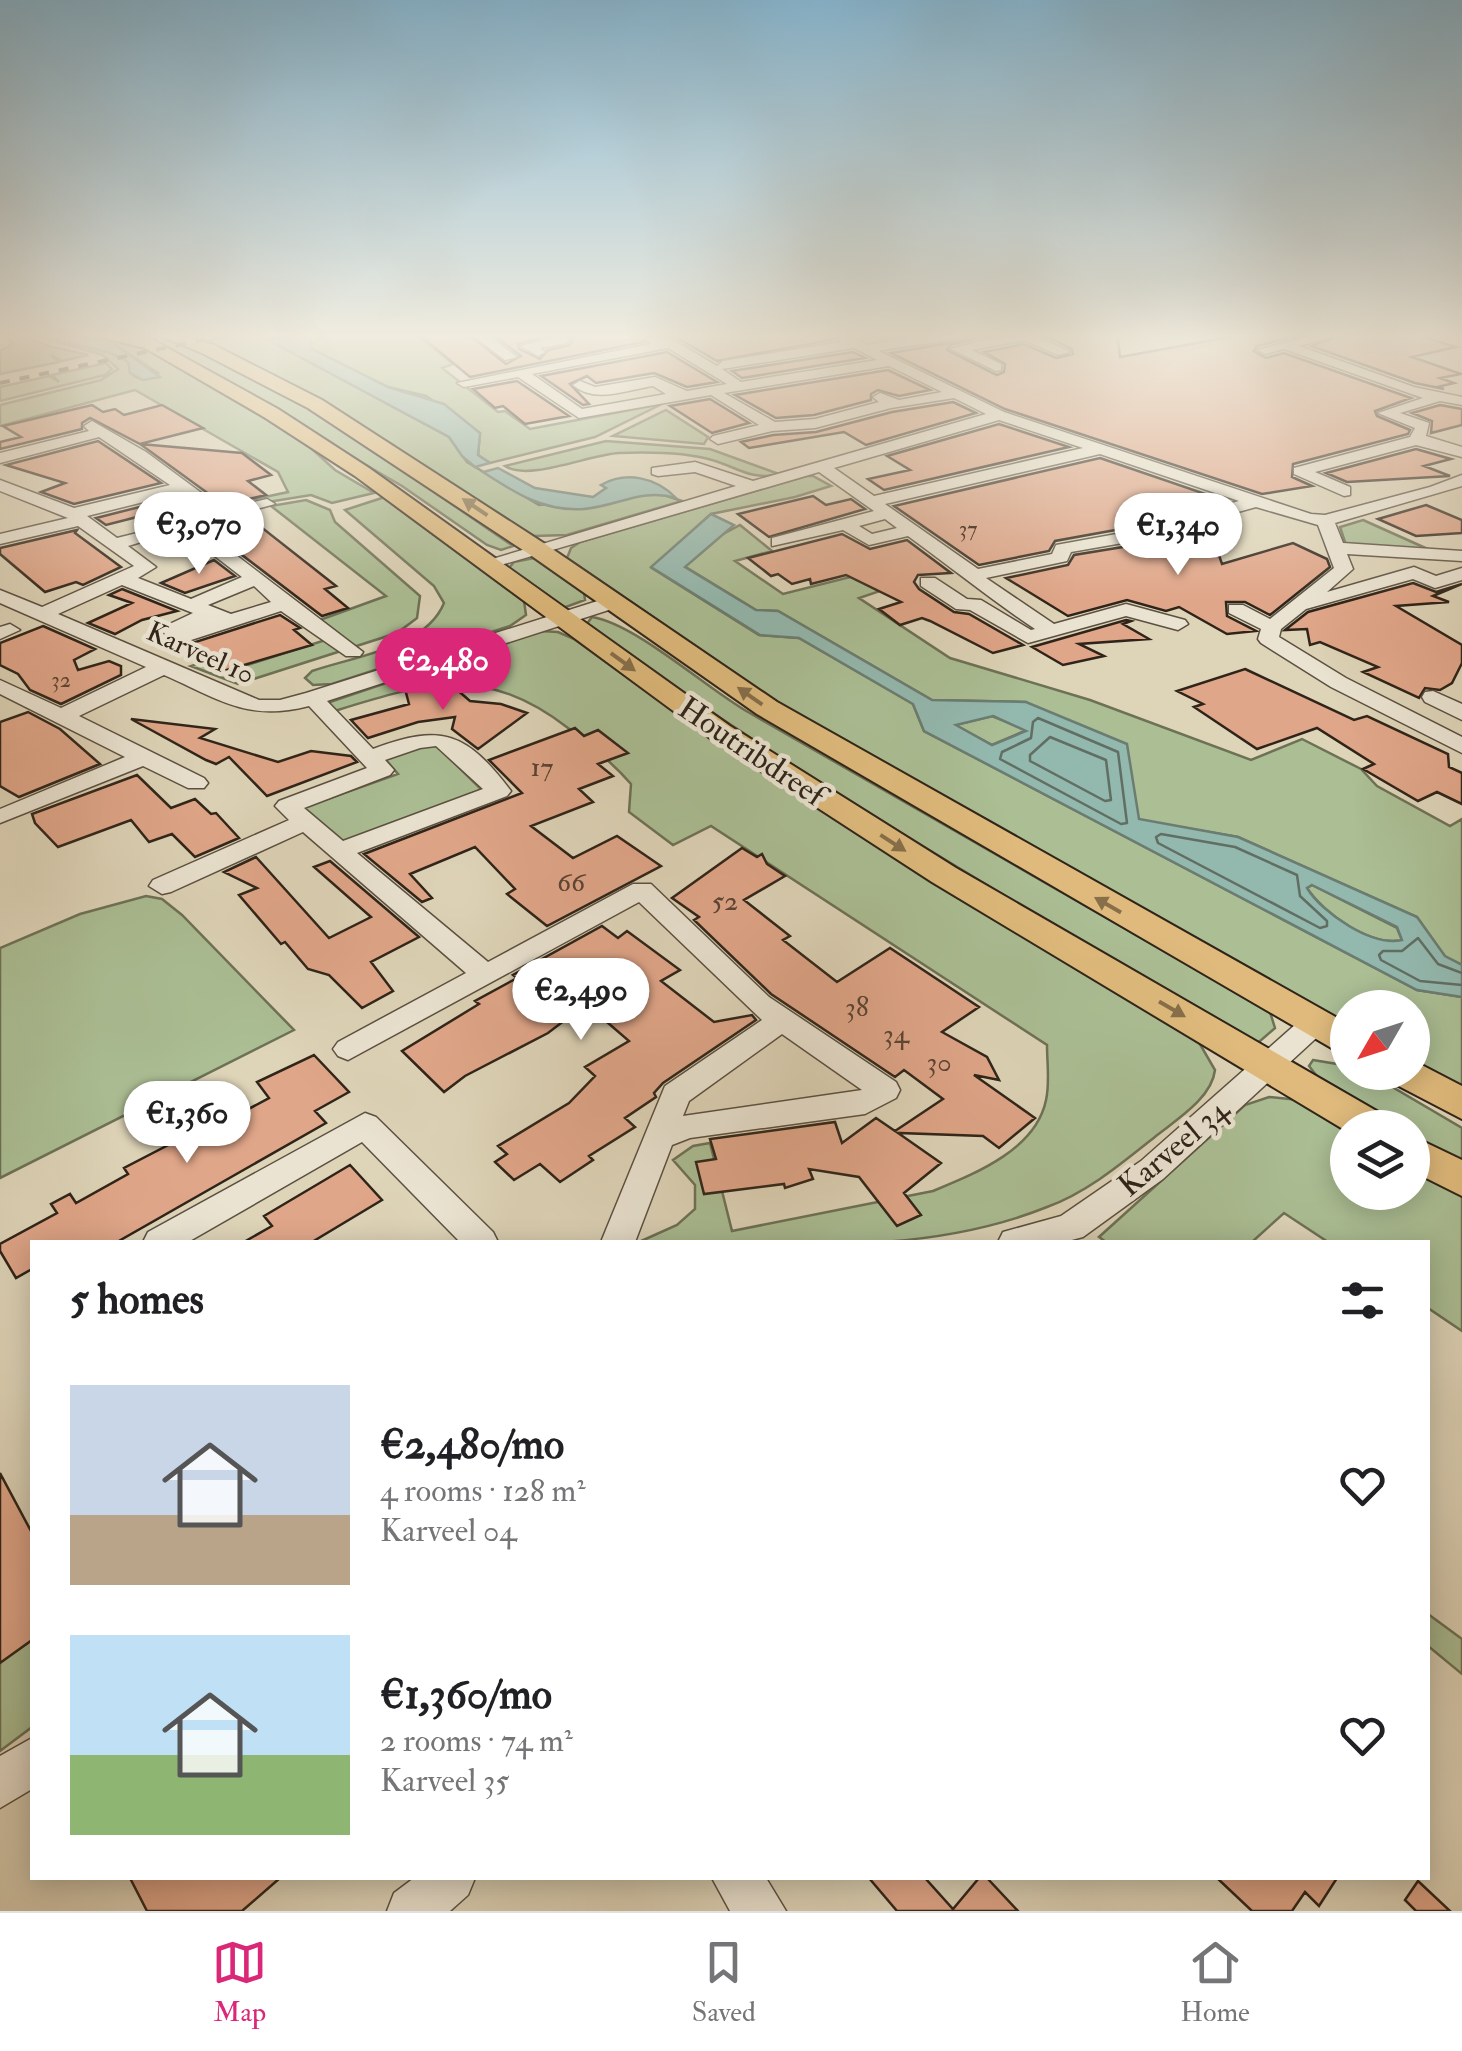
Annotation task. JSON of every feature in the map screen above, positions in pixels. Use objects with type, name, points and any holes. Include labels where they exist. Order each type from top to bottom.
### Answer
[{"type":"main road","name":"Houtribdreef","points":[[285,422],[362,472],[720,732],[912,855],[1344,1110]]},
{"type":"main road","name":"Houtribdreef","points":[[343,422],[537,549],[767,708],[1330,1031]]},
{"type":"main road","points":[[1430,1086],[1462,1104]]},
{"type":"main road","points":[[1430,1161],[1462,1180]]},
{"type":"street","points":[[718,439],[771,422]]},
{"type":"street","points":[[488,563],[975,422]]},
{"type":"street","points":[[1020,422],[1258,501],[1303,504],[1325,520],[1344,570],[1272,628],[1268,639],[1459,753]]},
{"type":"street","points":[[1408,442],[1424,426],[1413,422]]},
{"type":"street","points":[[0,458],[97,429],[140,455],[220,515]]},
{"type":"street","points":[[1380,506],[1300,472],[1408,442],[1432,441],[1462,452]]},
{"type":"street","points":[[778,542],[848,526],[879,508],[938,486],[1100,449]]},
{"type":"street","points":[[1058,470],[1120,456]]},
{"type":"street","points":[[658,471],[676,466],[712,467],[752,488]]},
{"type":"street","points":[[822,467],[1050,630]]},
{"type":"street","points":[[1325,520],[1462,480]]},
{"type":"street","points":[[0,486],[78,517],[146,567],[44,613]]},
{"type":"street","points":[[0,540],[182,488]]},
{"type":"street","points":[[1204,515],[1228,528],[1344,491]]},
{"type":"street","points":[[948,595],[978,580],[1061,557],[1062,550],[1075,546],[1116,536],[1134,536],[1258,501]]},
{"type":"street","points":[[114,544],[268,504]]},
{"type":"street","points":[[184,524],[284,604],[353,652]]},
{"type":"street","points":[[848,526],[868,540],[909,530]]},
{"type":"street","points":[[1428,554],[1462,543]]},
{"type":"street","points":[[1338,548],[1462,556]]},
{"type":"street","points":[[1301,605],[1414,573],[1435,582],[1462,574]]},
{"type":"street","points":[[190,606],[256,578]]},
{"type":"street","points":[[124,579],[221,617],[284,604]]},
{"type":"street","points":[[928,582],[963,605],[974,604],[1028,637],[1126,610],[1178,624]]},
{"type":"street","name":"Karveel 10","points":[[0,596],[256,707],[280,707],[314,698],[614,602]]},
{"type":"street","points":[[1236,609],[1272,628]]},
{"type":"street","points":[[60,717],[164,666]]},
{"type":"street","points":[[0,686],[196,783]]},
{"type":"street","points":[[1433,697],[1462,713]]},
{"type":"street","points":[[314,698],[332,724],[382,770],[287,806],[486,975]]},
{"type":"street","points":[[340,851],[499,790],[444,738],[427,736],[368,758]]},
{"type":"street","points":[[3,816],[145,757]]},
{"type":"street","points":[[162,886],[305,822]]},
{"type":"street","points":[[348,1049],[642,890],[759,1004],[885,1090],[865,1103],[686,1127],[658,1138]]},
{"type":"street","points":[[619,1240],[676,1094],[782,1020]]},
{"type":"street","name":"Karveel 34","points":[[1033,1240],[1079,1235],[1314,1023]]},
{"type":"street","points":[[163,1240],[364,1125],[479,1240]]},
{"type":"street","points":[[0,1785],[30,1762]]},
{"type":"street","points":[[412,1911],[449,1880]]},
{"type":"street","points":[[738,1880],[762,1911]]},
{"type":"green space","points":[[191,422],[271,422],[302,440],[335,470],[374,493],[332,503],[311,495],[262,503],[255,499],[288,492],[278,472]]},
{"type":"green space","points":[[293,422],[332,422],[513,546],[501,550],[487,545],[402,486]]},
{"type":"green space","points":[[355,422],[421,422],[449,437],[467,462],[539,505],[658,493],[682,501],[567,535],[534,536]]},
{"type":"green space","points":[[464,422],[521,422],[530,429],[566,422],[625,422],[595,437],[490,463],[478,455],[480,433]]},
{"type":"green space","points":[[641,422],[685,422],[708,437],[704,444],[613,436]]},
{"type":"green space","points":[[606,441],[710,449],[779,474],[752,474],[701,457],[654,453],[619,453],[529,471],[505,466]]},
{"type":"green space","points":[[813,476],[831,486],[711,514],[652,568],[759,635],[799,638],[913,704],[924,731],[1417,990],[1330,990],[1330,1016],[771,698],[567,558],[571,548],[580,542]]},
{"type":"green space","points":[[385,497],[524,601],[526,615],[510,626],[332,684],[313,685],[305,678],[312,671],[406,640],[435,618],[444,603],[434,586],[345,510]]},
{"type":"green space","points":[[306,500],[330,510],[335,522],[420,596],[417,618],[397,633],[238,684],[191,666],[210,660],[235,669],[335,637],[317,621],[386,596],[271,506]]},
{"type":"green space","points":[[1363,520],[1430,550],[1346,545],[1340,527]]},
{"type":"green space","points":[[740,525],[772,551],[735,561],[783,594],[858,575],[883,590],[859,598],[950,658],[1090,700],[1251,760],[1302,739],[1361,769],[1377,786],[1450,826],[1462,819],[1462,965],[1445,957],[1417,917],[1238,837],[1139,820],[1026,702],[932,700],[778,611],[756,610],[684,566],[712,540]]},
{"type":"green space","points":[[534,558],[584,592],[585,600],[563,608],[509,568],[514,562]]},
{"type":"green space","points":[[592,617],[629,631],[748,712],[1270,1012],[1275,1028],[1259,1042],[1248,1040],[996,891],[747,736],[586,625]]},
{"type":"green space","points":[[540,631],[558,632],[574,639],[668,707],[1197,1039],[1215,1070],[1212,1080],[1183,1115],[1091,1185],[1062,1201],[998,1223],[904,1240],[643,1240],[677,1225],[695,1209],[695,1185],[673,1160],[693,1146],[710,1143],[732,1231],[933,1191],[967,1177],[1017,1146],[1040,1118],[1047,1093],[1047,1045],[711,826],[673,845],[629,812],[631,784],[593,748],[537,707],[508,694],[451,685],[393,694],[328,713],[330,702]]},
{"type":"green space","points":[[992,716],[1027,730],[992,745],[955,725]]},
{"type":"green space","points":[[432,741],[483,791],[342,844],[302,808],[398,774],[385,759]]},
{"type":"green space","points":[[1312,885],[1397,928],[1402,940],[1376,938],[1349,926],[1314,898],[1307,888]]},
{"type":"green space","points":[[146,896],[162,899],[182,915],[294,1030],[0,1178],[0,948],[80,914]]},
{"type":"green space","points":[[1430,992],[1462,997],[1462,1089],[1430,1071]]},
{"type":"green space","points":[[1313,1060],[1330,1063],[1330,1086],[1320,1080],[1309,1066]]},
{"type":"green space","points":[[1337,1090],[1397,1090],[1462,1128],[1462,1165],[1430,1146],[1430,1110],[1370,1110]]},
{"type":"green space","points":[[1269,1097],[1299,1100],[1330,1118],[1330,1210],[1430,1210],[1430,1175],[1462,1195],[1462,1331],[1430,1309],[1430,1240],[1325,1240],[1284,1213],[1254,1240],[1099,1237],[1245,1105]]},
{"type":"green space","points":[[30,1612],[30,1728],[0,1751],[0,1634]]},
{"type":"green space","points":[[1430,1615],[1462,1639],[1462,1674],[1430,1648]]},
{"type":"water","points":[[421,422],[467,422],[480,433],[478,455],[490,463],[475,467],[449,437]]},
{"type":"water","points":[[498,468],[535,488],[593,497],[606,488],[601,485],[620,478],[640,478],[659,485],[676,498],[652,495],[584,509],[556,507],[518,494],[483,472]]},
{"type":"water","points":[[711,514],[734,525],[685,567],[756,610],[778,611],[932,700],[1026,702],[1127,744],[1139,819],[1238,837],[1417,917],[1445,956],[1462,965],[1462,997],[1417,990],[924,731],[913,704],[799,638],[760,635],[651,567]],"holes":[[[993,716],[1026,731],[992,745],[956,725]],[[1312,885],[1397,927],[1402,940],[1390,941],[1363,933],[1324,908],[1307,888]]]},
{"type":"building","points":[[19,422],[83,422],[82,429],[0,449],[0,442],[21,437],[3,426]]},
{"type":"building","points":[[98,422],[193,422],[203,428],[140,444]]},
{"type":"building","points":[[695,422],[749,423],[712,433]]},
{"type":"building","points":[[853,422],[944,422],[866,445],[844,432],[749,448],[741,442],[816,432]]},
{"type":"building","points":[[1045,422],[1392,422],[1410,430],[1408,434],[1293,464],[1292,477],[1312,486],[1262,494]]},
{"type":"building","points":[[1432,422],[1462,422],[1462,425],[1431,433]]},
{"type":"building","points":[[999,424],[1069,447],[884,490],[868,479],[910,470],[887,456]]},
{"type":"building","points":[[98,441],[161,483],[74,504],[41,492],[65,483],[6,465]]},
{"type":"building","points":[[140,444],[242,453],[271,475],[248,481],[266,495],[224,505]]},
{"type":"building","points":[[1416,449],[1451,459],[1424,466],[1450,476],[1347,482],[1326,473]]},
{"type":"building","points":[[1100,458],[1226,501],[1132,527],[1055,541],[1049,551],[979,565],[894,506]]},
{"type":"building","points":[[813,496],[826,505],[851,499],[865,509],[769,537],[738,514]]},
{"type":"building","points":[[179,497],[199,512],[193,518],[155,525],[145,515],[106,525],[96,518]]},
{"type":"building","points":[[1426,505],[1462,520],[1462,533],[1416,536],[1378,519]]},
{"type":"building","points":[[247,516],[336,586],[325,589],[348,608],[322,616],[204,526]]},
{"type":"building","points":[[1205,525],[1226,535],[1214,541],[1222,564],[1293,543],[1327,559],[1330,567],[1270,615],[1245,602],[1226,602],[1227,616],[1256,631],[1227,634],[1179,607],[1166,611],[1127,600],[1068,616],[1006,578],[1068,565],[1074,555],[1135,545]]},
{"type":"building","points":[[77,530],[75,533],[121,567],[83,585],[76,582],[45,592],[0,554],[0,548]]},
{"type":"building","points":[[842,534],[870,549],[907,540],[951,573],[918,575],[914,582],[919,589],[954,612],[969,614],[1023,645],[993,653],[922,618],[900,625],[879,609],[901,602],[846,575],[811,584],[810,579],[792,584],[778,574],[771,576],[748,558]]},
{"type":"building","points":[[214,560],[235,576],[185,593],[161,583]]},
{"type":"building","points":[[1413,583],[1436,592],[1462,584],[1433,596],[1449,602],[1396,606],[1462,645],[1462,663],[1452,683],[1440,690],[1425,688],[1419,698],[1363,672],[1378,667],[1320,642],[1310,645],[1307,629],[1285,630],[1308,612]]},
{"type":"building","points":[[122,589],[177,611],[142,620],[115,634],[88,623],[132,603],[109,595]]},
{"type":"building","points":[[280,615],[300,628],[294,630],[312,645],[220,672],[207,656],[198,658],[186,645]]},
{"type":"building","points":[[1131,621],[1123,624],[1149,639],[1079,644],[1104,656],[1063,665],[1032,647]]},
{"type":"building","points":[[43,626],[95,649],[74,660],[78,670],[109,661],[121,666],[121,675],[61,704],[30,690],[18,674],[0,665],[0,643]]},
{"type":"building","points":[[1245,669],[1354,720],[1367,716],[1448,754],[1449,767],[1462,773],[1462,804],[1437,792],[1418,801],[1363,769],[1374,764],[1317,728],[1257,749],[1194,707],[1203,704],[1177,691]]},
{"type":"building","points":[[439,674],[470,701],[501,704],[527,713],[478,749],[452,729],[455,717],[418,722],[368,738],[351,720],[409,704],[404,685]]},
{"type":"building","points":[[28,712],[60,729],[100,764],[19,797],[0,786],[0,722]]},
{"type":"building","points":[[131,719],[215,729],[200,738],[278,762],[311,751],[351,756],[357,762],[267,796],[229,757],[216,764]]},
{"type":"building","points":[[575,728],[584,736],[598,730],[628,753],[598,764],[613,776],[579,789],[593,802],[531,826],[573,858],[617,836],[661,866],[547,926],[507,894],[515,889],[475,847],[410,874],[432,898],[422,902],[364,854],[522,793],[489,760]]},
{"type":"building","points":[[137,775],[171,808],[195,799],[211,814],[216,813],[239,838],[195,857],[172,834],[149,842],[131,820],[58,847],[35,823],[32,814]]},
{"type":"building","points":[[742,848],[757,857],[762,854],[767,864],[785,876],[744,900],[790,936],[783,940],[837,982],[890,948],[979,1007],[942,1032],[987,1057],[999,1080],[974,1075],[1035,1118],[999,1148],[983,1136],[898,1133],[941,1163],[904,1193],[921,1215],[897,1226],[859,1177],[809,1169],[813,1179],[785,1188],[784,1184],[704,1194],[696,1162],[716,1159],[710,1139],[835,1122],[842,1143],[876,1118],[895,1131],[943,1099],[904,1070],[895,1077],[771,994],[694,920],[699,917],[672,898]]},
{"type":"building","points":[[256,857],[329,938],[371,917],[314,867],[330,861],[419,937],[371,962],[393,991],[362,1008],[329,975],[308,969],[285,942],[281,944],[239,895],[257,888],[224,872]]},
{"type":"building","points":[[602,926],[618,938],[627,931],[680,970],[661,981],[714,1022],[752,1015],[756,1020],[663,1083],[654,1093],[656,1097],[625,1118],[635,1127],[589,1156],[593,1160],[560,1182],[540,1164],[514,1180],[495,1162],[507,1154],[498,1146],[569,1103],[595,1076],[585,1067],[629,1041],[586,1004],[548,1033],[465,1076],[444,1092],[402,1051],[479,1004],[475,1001],[517,978],[513,975]]},
{"type":"building","points":[[314,1055],[349,1092],[315,1111],[326,1123],[121,1240],[30,1240],[30,1270],[16,1278],[0,1244],[57,1213],[51,1204],[70,1194],[76,1203],[128,1174],[124,1168],[176,1141],[180,1146],[269,1098],[257,1082]]},
{"type":"building","points":[[350,1165],[382,1200],[315,1240],[248,1240],[272,1226],[264,1216]]},
{"type":"building","points":[[0,1473],[30,1529],[30,1641],[0,1663]]},
{"type":"building","points":[[131,1880],[278,1880],[242,1911],[147,1911]]},
{"type":"building","points":[[871,1880],[927,1880],[953,1909],[977,1880],[989,1880],[1018,1911],[897,1911]]},
{"type":"building","points":[[1219,1880],[1336,1880],[1319,1906],[1305,1892],[1292,1911],[1252,1911]]},
{"type":"building","points":[[1418,1881],[1450,1911],[1416,1911],[1405,1900]]}]
